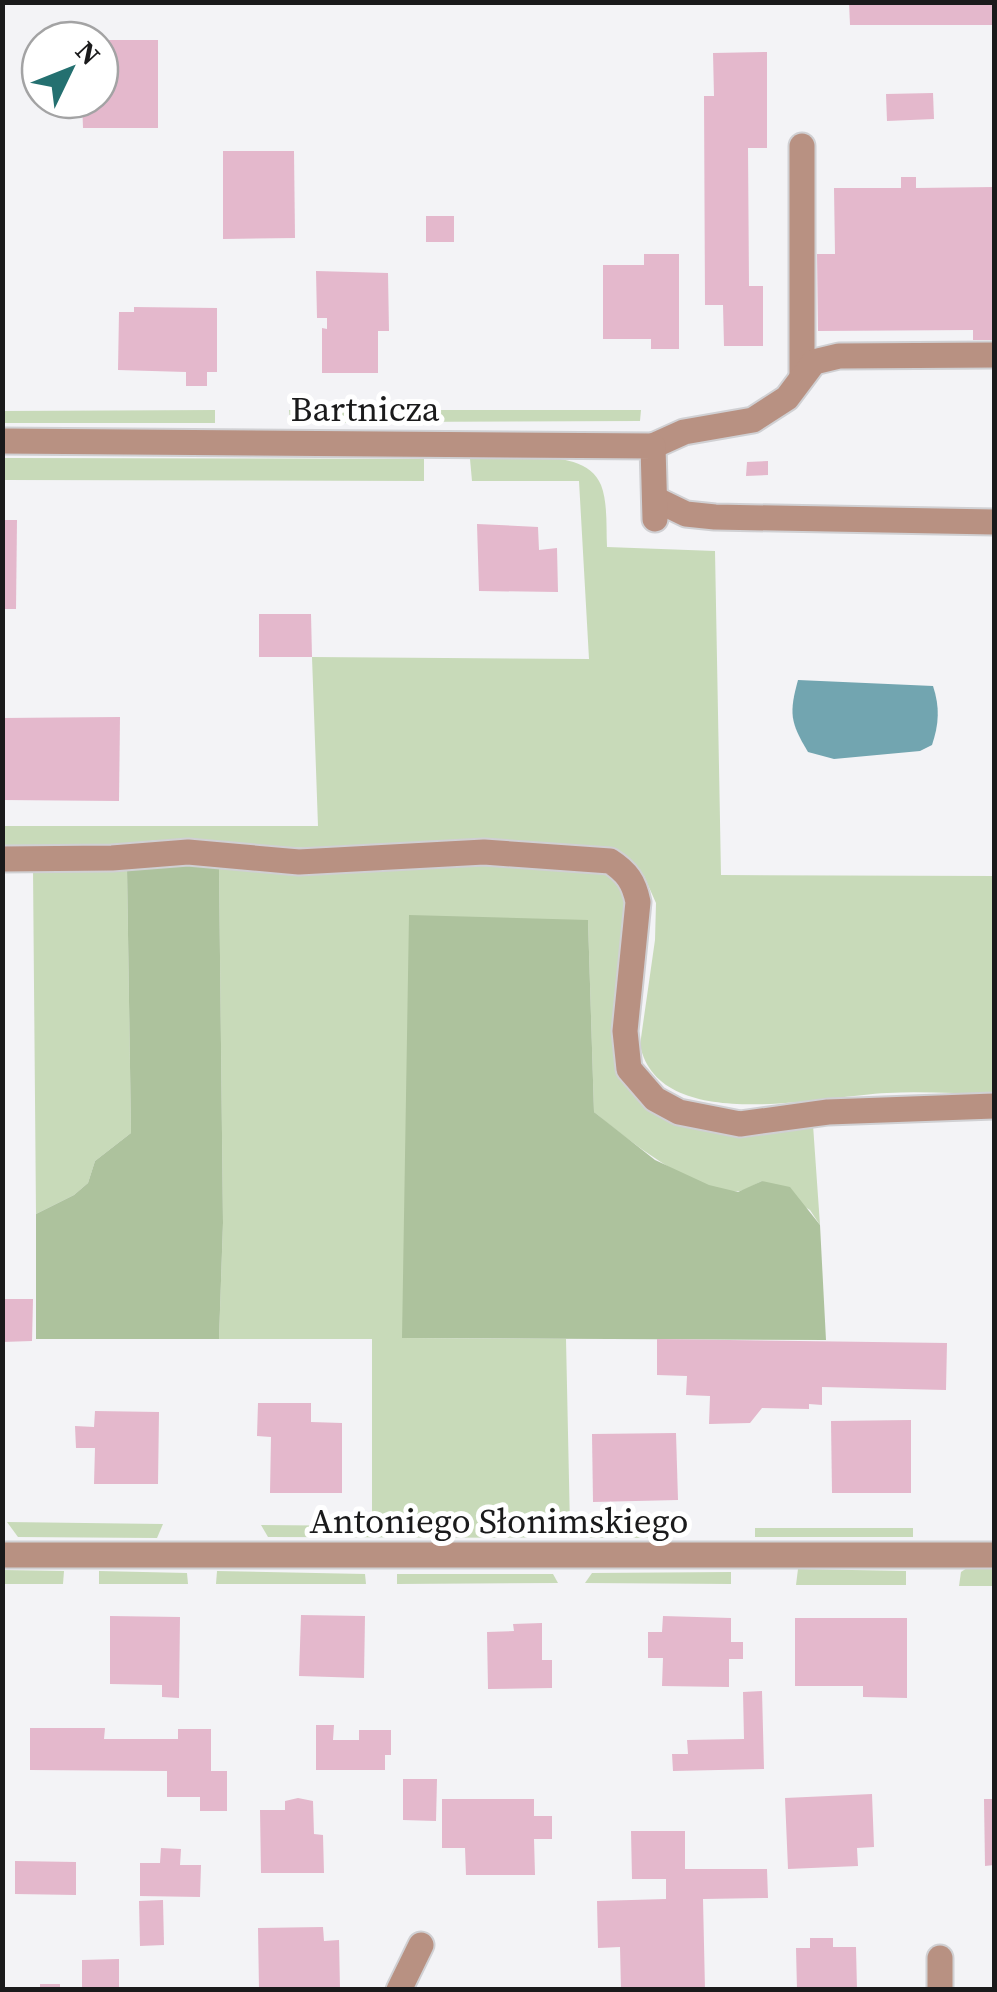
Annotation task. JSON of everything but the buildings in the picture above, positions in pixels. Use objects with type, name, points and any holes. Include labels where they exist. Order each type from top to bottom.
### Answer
[{"type":"street","points":[[802,146],[802,377]]},
{"type":"street","points":[[994,355],[839,356],[814,362],[786,398],[754,420],[684,432],[653,446],[655,509],[715,517],[994,522]]},
{"type":"street","name":"Bartnicza","points":[[2,441],[653,446]]},
{"type":"street","points":[[2,860],[188,852],[300,862],[484,852],[610,861],[634,882],[638,902],[625,1031],[629,1068],[655,1098],[679,1112],[740,1124],[828,1112],[994,1106]]},
{"type":"street","name":"Antoniego Słonimskiego","points":[[2,1555],[994,1555]]},
{"type":"street","points":[[398,1990],[421,1945]]},
{"type":"street","points":[[940,1958],[940,1990]]},
{"type":"green space","points":[[215,410],[215,423],[3,423],[3,411]]},
{"type":"green space","points":[[289,410],[356,410],[356,423],[290,421]]},
{"type":"green space","points":[[388,410],[641,410],[640,421],[387,422]]},
{"type":"green space","points":[[3,458],[424,459],[424,481],[3,480]]},
{"type":"green space","points":[[470,459],[562,459],[592,472],[605,500],[607,547],[715,551],[721,875],[994,876],[994,1094],[887,1093],[746,1104],[709,1101],[677,1091],[653,1073],[640,1045],[655,940],[656,903],[644,876],[626,858],[609,849],[522,841],[323,848],[239,847],[160,840],[78,848],[3,848],[2,826],[318,826],[312,657],[589,659],[579,481],[472,481]]},
{"type":"green space","points":[[174,861],[219,867],[223,1223],[219,1339],[36,1339],[36,1214],[74,1195],[88,1183],[95,1161],[131,1133],[127,868]]},
{"type":"green space","points":[[487,863],[597,869],[613,875],[622,885],[627,909],[617,1016],[650,1108],[813,1125],[820,1225],[810,1210],[762,1181],[743,1190],[724,1191],[684,1176],[594,1112],[588,920],[402,1338],[566,1339],[570,1527],[652,1529],[653,1538],[268,1537],[261,1525],[372,1526],[372,1339],[219,1339],[223,1223],[219,867],[365,871]]},
{"type":"green space","points":[[127,868],[131,1133],[95,1161],[88,1183],[74,1195],[36,1214],[33,869]]},
{"type":"green space","points":[[409,915],[588,920],[594,1112],[655,1160],[709,1185],[738,1192],[762,1181],[790,1187],[820,1225],[826,1340],[402,1338]]},
{"type":"green space","points":[[7,1522],[163,1524],[157,1538],[18,1537]]},
{"type":"green space","points":[[755,1528],[913,1528],[913,1537],[755,1537]]},
{"type":"green space","points":[[967,1568],[994,1569],[994,1586],[959,1586],[961,1572]]},
{"type":"green space","points":[[798,1569],[906,1571],[906,1585],[796,1585]]},
{"type":"green space","points":[[3,1570],[64,1571],[63,1584],[3,1584]]},
{"type":"green space","points":[[99,1571],[187,1573],[188,1584],[99,1584]]},
{"type":"green space","points":[[217,1571],[365,1574],[366,1584],[216,1584]]},
{"type":"green space","points":[[731,1572],[731,1584],[585,1583],[592,1573]]},
{"type":"green space","points":[[397,1574],[553,1574],[558,1583],[397,1584]]},
{"type":"water","points":[[798,680],[933,686],[938,716],[932,745],[920,751],[834,759],[808,752],[793,717]]}]
